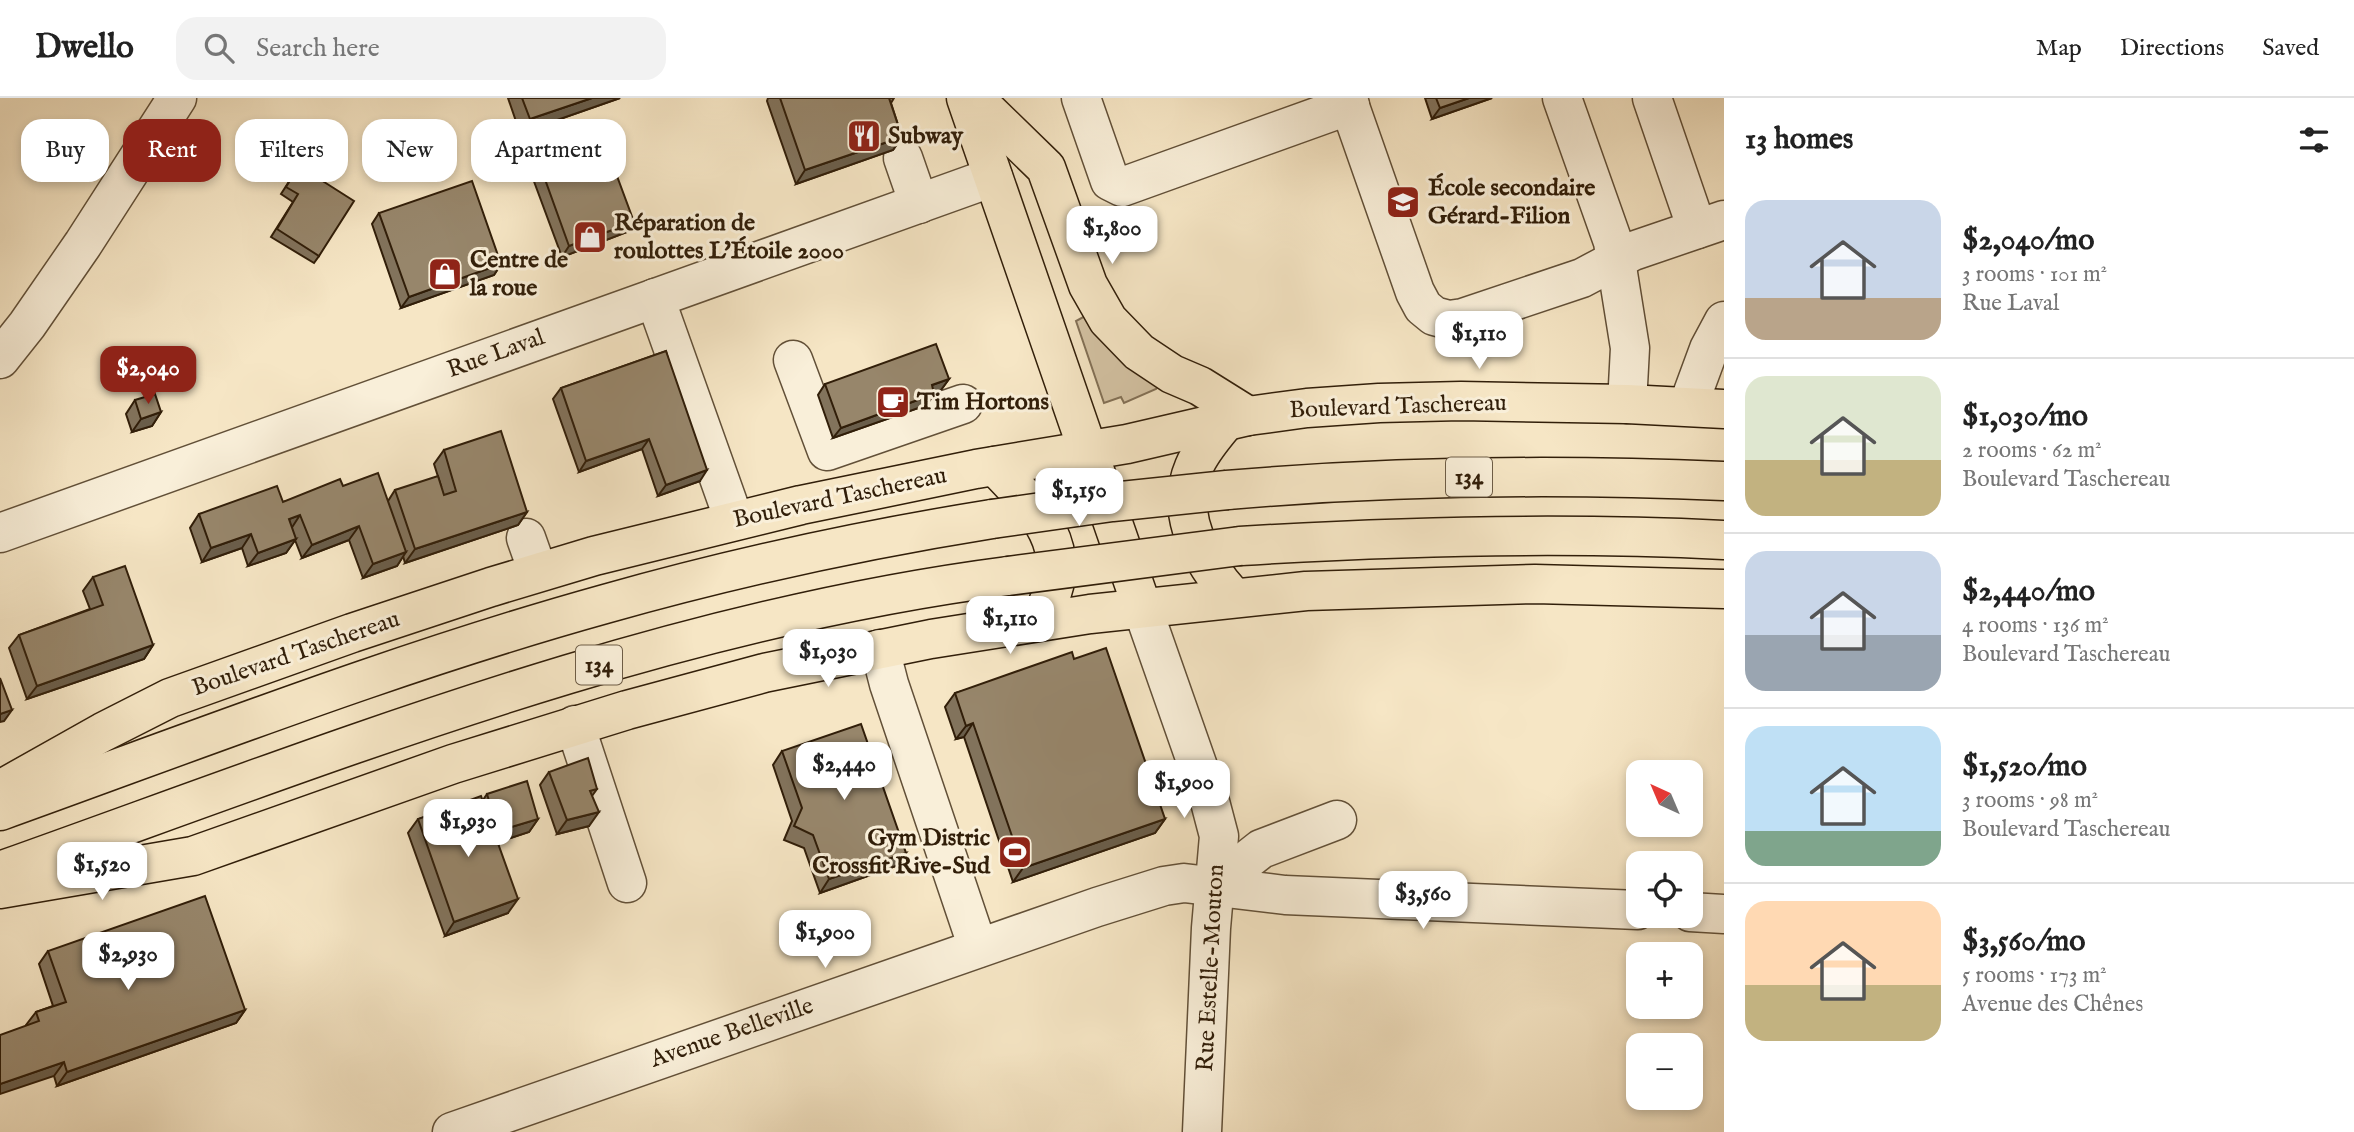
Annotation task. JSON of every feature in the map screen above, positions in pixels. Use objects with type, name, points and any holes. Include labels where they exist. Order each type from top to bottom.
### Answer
[{"type":"main road","points":[[966,98],[1142,607]]},
{"type":"main road","points":[[974,98],[1046,168],[1088,285],[1108,320],[1139,352],[1172,374],[1200,386],[1237,419],[1203,450],[1193,469],[1187,504],[1202,555],[1214,576],[1233,597]]},
{"type":"main road","name":"Boulevard Taschereau","points":[[0,790],[170,698],[352,633],[532,555],[734,520],[995,466],[1127,444],[1237,419],[1307,408],[1475,401],[1706,408]]},
{"type":"main road","points":[[995,466],[1037,513],[1055,551],[1055,586],[1040,621]]},
{"type":"main road","name":"Boulevard Taschereau","points":[[0,811],[396,669],[590,608],[761,564],[992,519],[1125,500],[1227,490],[1450,477],[1617,477],[1724,481]]},
{"type":"main road","name":"134","points":[[0,871],[461,708],[586,668],[705,636],[897,593],[1240,546],[1476,536],[1607,536],[1724,540]]},
{"type":"main road","points":[[0,890],[193,856],[404,780],[575,725],[755,675],[880,649],[1040,621],[1233,597],[1357,588],[1522,584],[1724,589]]},
{"type":"street","points":[[0,359],[97,222],[177,98]]},
{"type":"street","points":[[1081,98],[1111,181],[1122,187],[1349,101],[1415,292],[1423,307],[1434,316],[1449,320],[1463,318],[1582,278],[1633,251],[1711,224],[1652,98]]},
{"type":"street","points":[[1562,98],[1613,243],[1630,348],[1627,404]]},
{"type":"street","points":[[903,158],[919,204]]},
{"type":"street","name":"Rue Laval","points":[[0,533],[993,177]]},
{"type":"street","points":[[655,298],[734,520]]},
{"type":"street","points":[[0,316],[40,305]]},
{"type":"street","points":[[1706,408],[1709,349],[1724,321]]},
{"type":"street","points":[[782,364],[827,451],[963,404]]},
{"type":"street","name":"Rue Estelle-Mouton","points":[[1142,607],[1216,824],[1219,843],[1214,886],[1202,1132]]},
{"type":"street","points":[[880,649],[889,684],[978,948]]},
{"type":"street","points":[[575,725],[627,883]]},
{"type":"street","points":[[1214,886],[1261,849],[1337,820]]},
{"type":"street","name":"Avenue Belleville","points":[[452,1132],[978,948],[1164,886],[1184,883],[1285,895],[1626,909]]},
{"type":"street","points":[[1703,913],[1724,914]]},
{"type":"shaded area","points":[[1087,315],[1159,385],[1156,389],[1124,403],[1121,397],[1104,403],[1076,321]]},
{"type":"building","points":[[522,98],[592,98],[530,119]]},
{"type":"building","points":[[780,98],[889,98],[902,137],[805,170]]},
{"type":"building","points":[[1436,98],[1469,98],[1440,108]]},
{"type":"building","points":[[471,181],[501,264],[409,297],[379,213]]},
{"type":"building","points":[[289,182],[324,182],[354,201],[319,256],[277,229],[298,194],[286,187]]},
{"type":"building","points":[[546,182],[619,182],[634,222],[569,246]]},
{"type":"building","points":[[936,344],[949,379],[932,385],[934,394],[841,428],[825,384]]},
{"type":"building","points":[[666,351],[707,470],[666,485],[649,439],[586,461],[561,388]]},
{"type":"building","points":[[155,394],[161,412],[141,419],[135,400]]},
{"type":"building","points":[[501,431],[527,512],[415,549],[395,490],[438,476],[444,495],[456,491],[444,450]]},
{"type":"building","points":[[378,473],[406,552],[373,564],[359,526],[312,545],[300,515],[289,519],[296,539],[258,553],[251,534],[211,548],[199,514],[277,486],[283,502],[340,479],[343,486]]},
{"type":"building","points":[[125,566],[153,645],[37,686],[19,635],[103,605],[93,577]]},
{"type":"building","points":[[1106,648],[1165,819],[1023,868],[973,723],[966,726],[955,693],[1072,652],[1074,659]]},
{"type":"building","points":[[0,678],[12,710],[0,714]]},
{"type":"building","points":[[861,724],[906,853],[829,879],[813,835],[794,826],[802,808],[782,751]]},
{"type":"building","points":[[588,758],[597,789],[590,791],[599,812],[567,820],[549,772]]},
{"type":"building","points":[[527,781],[538,819],[498,831],[487,794]]},
{"type":"building","points":[[481,796],[518,899],[454,922],[418,819]]},
{"type":"building","points":[[205,896],[245,1010],[67,1072],[64,1062],[0,1084],[0,1035],[39,1021],[36,1012],[66,1002],[48,951]]},
{"type":"place","name":"Subway","points":[[864,136]]},
{"type":"place","name":"École secondaire Gérard-Filion","points":[[1403,202]]},
{"type":"place","name":"Réparation de roulottes L'Étoile 2000","points":[[590,237]]},
{"type":"place","name":"Centre de la roue","points":[[445,274]]},
{"type":"place","name":"Tim Hortons","points":[[893,402]]},
{"type":"place","name":"Gym Distric Crossfit Rive-Sud","points":[[1015,852]]}]
